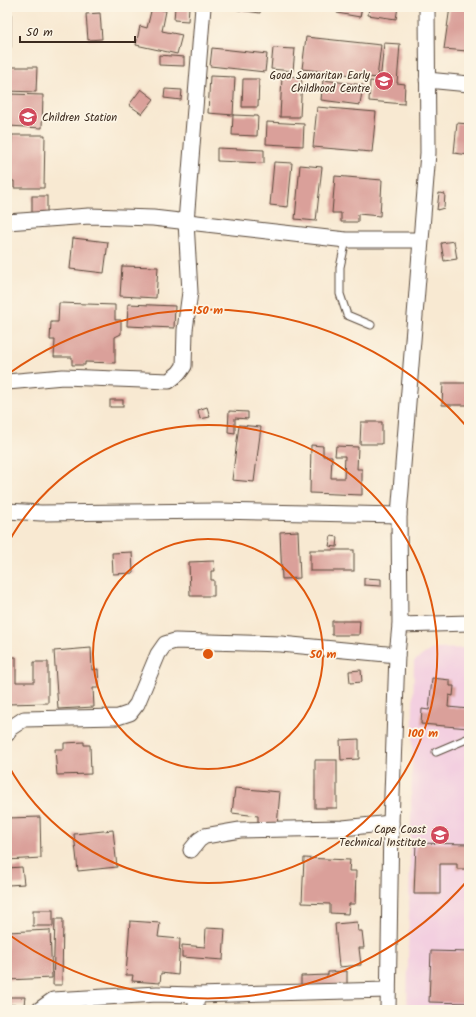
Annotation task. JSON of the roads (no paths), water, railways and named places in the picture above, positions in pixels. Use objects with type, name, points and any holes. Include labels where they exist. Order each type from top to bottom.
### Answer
[{"type":"street","points":[[7,382],[62,377],[169,381],[179,373],[184,366],[185,330],[190,292],[186,222],[203,7]]},
{"type":"street","points":[[388,1010],[390,824],[397,655],[400,625],[399,515],[428,153],[427,7]]},
{"type":"street","points":[[427,80],[469,84]]},
{"type":"street","points":[[7,222],[89,216],[153,218],[346,240],[420,240]]},
{"type":"street","points":[[7,511],[41,513],[218,511],[399,515]]},
{"type":"street","points":[[400,625],[469,623]]},
{"type":"street","points":[[7,734],[9,729],[24,719],[118,717],[130,713],[137,704],[158,654],[165,644],[176,640],[281,644],[397,655]]},
{"type":"street","points":[[191,850],[199,840],[205,836],[240,830],[343,828],[390,824]]},
{"type":"street","points":[[39,1010],[53,1000],[157,994],[196,995],[388,990]]},
{"type":"street","points":[[196,995],[196,1010]]},
{"type":"lane","points":[[346,240],[340,267],[340,294],[347,315],[371,325]]},
{"type":"lane","points":[[436,752],[469,738]]},
{"type":"place","name":"Good Samaritan Early Childhood Centre","points":[[384,81]]},
{"type":"place","name":"Children Station","points":[[28,117]]},
{"type":"place","name":"Cape Coast Technical Institute","points":[[440,835]]}]
